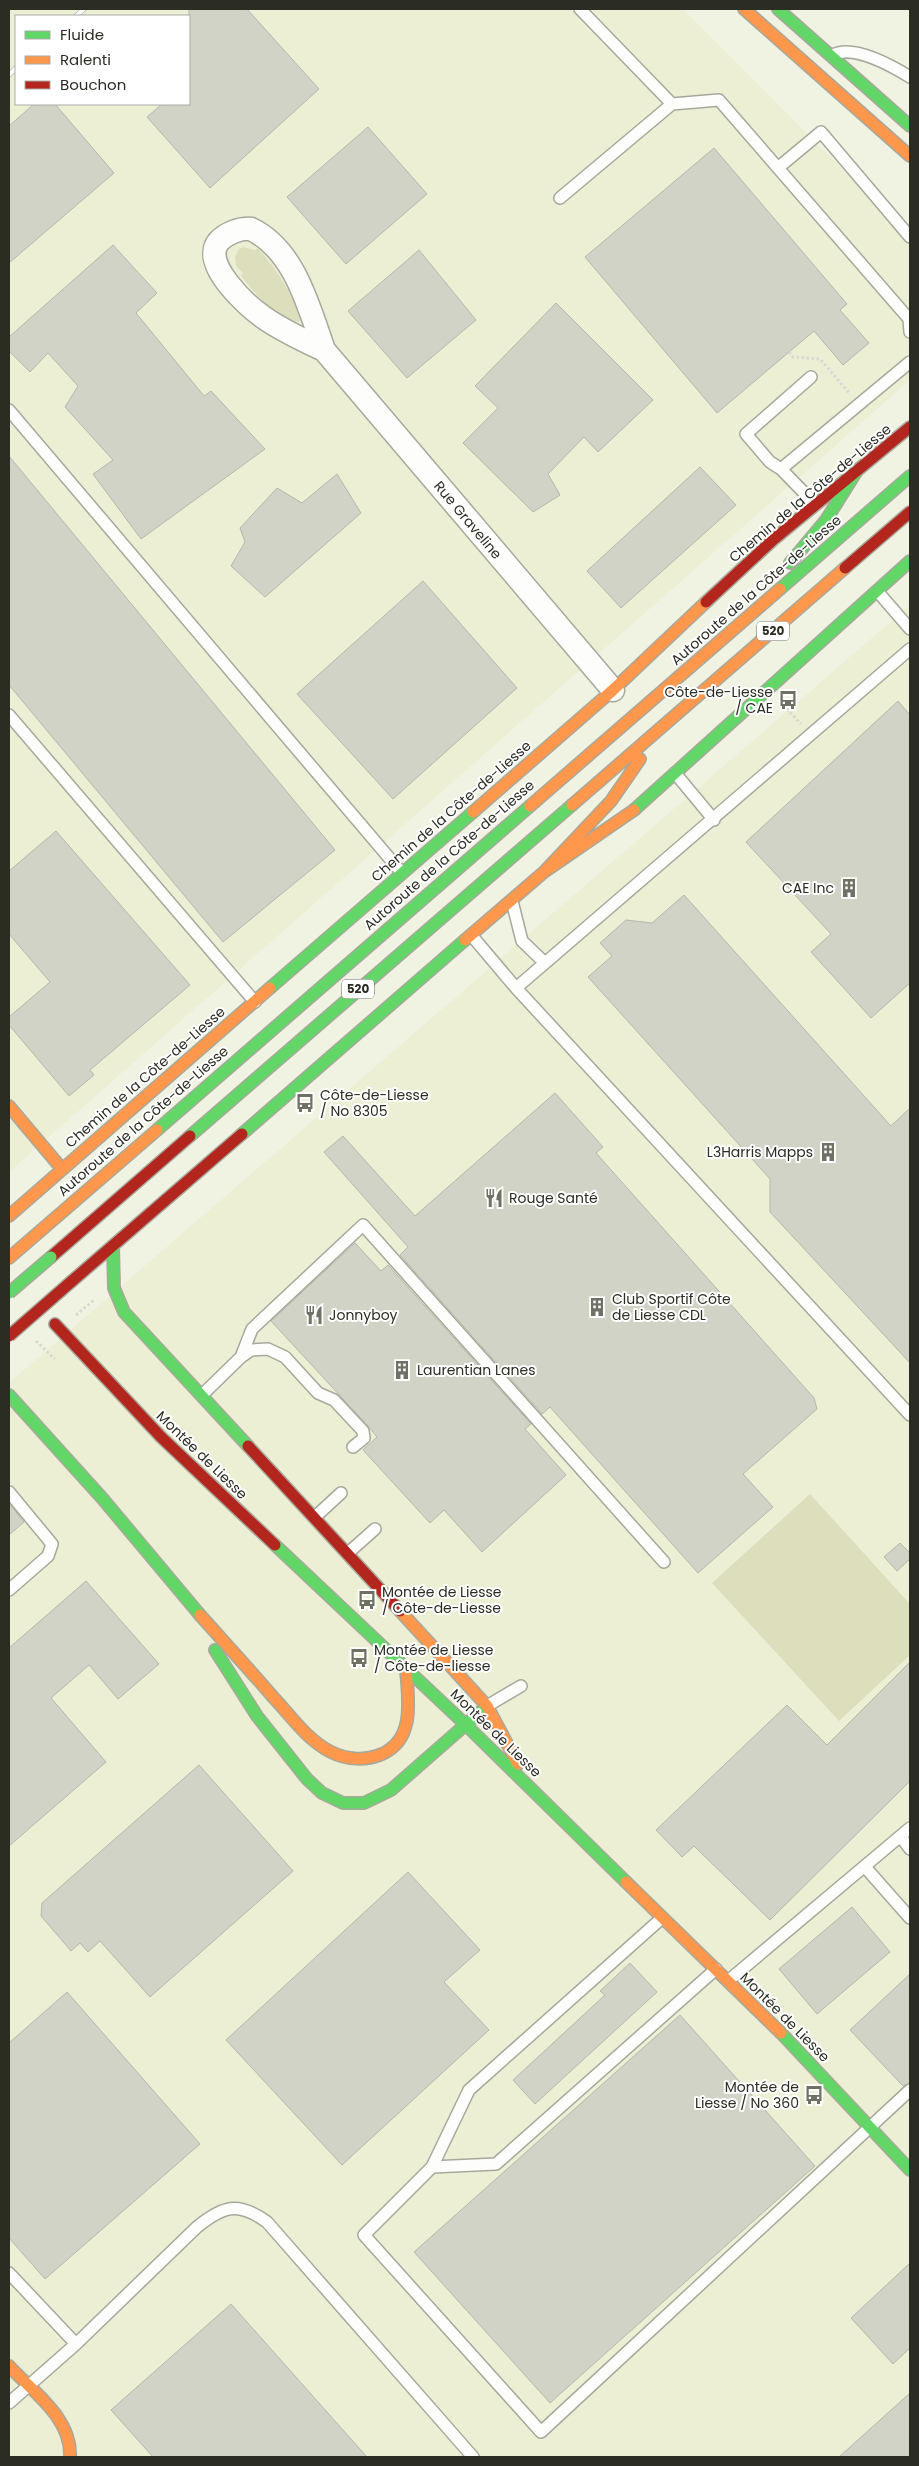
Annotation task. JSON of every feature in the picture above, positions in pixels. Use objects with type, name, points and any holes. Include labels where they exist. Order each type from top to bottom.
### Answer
[{"type":"main road","points":[[744,9],[910,156]]},
{"type":"main road","points":[[778,9],[910,126]]},
{"type":"main road","name":"Chemin de la Côte-de-Liesse","points":[[11,1215],[613,690],[774,539],[910,427]]},
{"type":"main road","points":[[738,626],[826,520],[858,469]]},
{"type":"main road","name":"Autoroute de la Côte-de-Liesse","points":[[9,1258],[910,476]]},
{"type":"main road","name":"520","points":[[9,1293],[910,512]]},
{"type":"main road","points":[[544,872],[626,818],[878,592],[910,561]]},
{"type":"main road","points":[[9,1336],[544,872],[611,801],[666,723]]},
{"type":"main road","points":[[9,1106],[62,1169]]},
{"type":"main road","points":[[113,1246],[112,1281],[116,1300],[124,1312],[315,1517],[487,1706],[531,1788]]},
{"type":"main road","name":"Montée de Liesse","points":[[55,1324],[161,1437],[466,1725],[716,1969],[872,2127],[910,2170]]},
{"type":"main road","points":[[9,1395],[102,1498],[170,1581],[302,1729],[321,1746],[342,1756],[360,1759],[376,1756],[390,1749],[401,1738],[408,1714],[406,1668]]},
{"type":"main road","points":[[170,1581],[257,1716],[311,1784],[330,1798],[343,1803],[358,1804],[381,1796],[407,1778],[487,1706]]},
{"type":"main road","points":[[9,2366],[64,2426],[71,2440],[70,2457]]},
{"type":"street","name":"Rue Graveline","points":[[324,350],[279,327],[250,308],[217,268],[214,254],[219,241],[232,232],[245,228],[256,232],[270,243],[287,264],[301,287],[324,350],[613,690]]},
{"type":"lane","points":[[580,9],[672,104]]},
{"type":"lane","points":[[831,56],[844,52],[860,54],[910,77]]},
{"type":"lane","points":[[560,198],[672,104],[719,100],[909,319],[910,332]]},
{"type":"lane","points":[[779,167],[821,132],[910,237]]},
{"type":"lane","points":[[781,469],[910,362]]},
{"type":"lane","points":[[811,377],[746,434],[770,462],[781,469],[815,504]]},
{"type":"lane","points":[[9,410],[402,873]]},
{"type":"lane","points":[[878,592],[910,629]]},
{"type":"lane","points":[[516,988],[714,820],[910,649]]},
{"type":"lane","points":[[9,715],[255,1002]]},
{"type":"lane","points":[[675,773],[714,820]]},
{"type":"lane","points":[[512,900],[522,941],[544,963]]},
{"type":"lane","points":[[472,936],[516,988],[910,1415]]},
{"type":"lane","points":[[241,1357],[252,1329],[363,1225],[664,1562]]},
{"type":"lane","points":[[202,1396],[241,1357],[251,1350],[268,1348],[285,1357],[318,1393],[334,1400],[363,1431],[364,1438],[353,1447]]},
{"type":"lane","points":[[9,1492],[52,1544],[48,1556],[9,1590]]},
{"type":"lane","points":[[315,1517],[341,1493]]},
{"type":"lane","points":[[348,1553],[375,1529]]},
{"type":"lane","points":[[487,1706],[521,1686]]},
{"type":"lane","points":[[728,1981],[910,1828]]},
{"type":"lane","points":[[900,1837],[910,1849]]},
{"type":"lane","points":[[865,1867],[910,1918]]},
{"type":"lane","points":[[662,1918],[469,2090],[432,2167],[364,2235],[541,2432],[910,2090]]},
{"type":"lane","points":[[432,2167],[496,2164],[716,1969]]},
{"type":"lane","points":[[9,2403],[76,2344],[197,2226],[215,2213],[225,2209],[252,2211],[267,2222],[473,2457]]},
{"type":"lane","points":[[9,2273],[76,2344]]},
{"type":"path","points":[[803,358],[803,366]]},
{"type":"path","points":[[782,705],[796,720]]},
{"type":"path","points":[[80,1322],[75,1317],[95,1300]]},
{"type":"path","points":[[36,1341],[58,1361]]},
{"type":"shaded area","points":[[9,9],[683,9],[910,237],[910,380],[9,1172]]},
{"type":"shaded area","points":[[243,247],[255,250],[258,248],[271,264],[283,281],[292,299],[300,319],[299,322],[290,320],[274,311],[241,276],[243,273],[236,266],[235,257],[239,249]]},
{"type":"shaded area","points":[[910,605],[910,2457],[9,2457],[9,1383]]},
{"type":"shaded area","points":[[810,1494],[910,1604],[910,1655],[839,1721],[712,1583]]},
{"type":"building","points":[[189,9],[247,9],[319,89],[210,188],[147,117],[161,105],[190,105]]},
{"type":"building","points":[[33,105],[56,105],[114,173],[9,263],[9,126]]},
{"type":"building","points":[[368,127],[427,194],[346,264],[287,197]]},
{"type":"building","points":[[714,148],[847,304],[840,310],[869,343],[843,365],[814,331],[717,413],[585,257]]},
{"type":"building","points":[[113,245],[157,293],[136,313],[204,396],[211,391],[265,449],[141,539],[93,474],[113,460],[65,407],[78,386],[48,353],[30,372],[9,351],[9,337]]},
{"type":"building","points":[[419,250],[476,320],[407,378],[348,311]]},
{"type":"building","points":[[556,303],[653,400],[598,452],[584,437],[548,474],[560,495],[533,512],[463,443],[498,408],[475,386]]},
{"type":"building","points":[[9,456],[335,850],[223,942],[9,685]]},
{"type":"building","points":[[700,467],[736,505],[621,608],[587,571]]},
{"type":"building","points":[[337,474],[361,513],[265,597],[231,566],[245,542],[240,528],[277,488],[302,503]]},
{"type":"building","points":[[423,581],[517,688],[393,799],[297,694]]},
{"type":"building","name":"CAE Inc","points":[[898,701],[910,715],[910,983],[871,1018],[811,952],[831,934],[746,842]]},
{"type":"building","points":[[56,831],[190,985],[90,1070],[94,1075],[69,1096],[9,1025],[9,1017],[50,982],[9,934],[9,871]]},
{"type":"building","name":"L3Harris Mapps","points":[[684,895],[891,1126],[910,1108],[910,1363],[770,1212],[770,1179],[588,977],[612,956],[600,943],[626,920],[652,923]]},
{"type":"building","name":"Club Sportif Côte de Liesse CDL","points":[[555,1093],[603,1147],[596,1153],[814,1398],[817,1409],[743,1474],[773,1507],[698,1573],[550,1407],[542,1414],[400,1255],[408,1247],[324,1152],[343,1136],[415,1216]]},
{"type":"building","name":"Laurentian Lanes","points":[[355,1243],[381,1271],[388,1265],[531,1424],[525,1429],[566,1475],[482,1552],[444,1510],[430,1523],[363,1450],[377,1437],[271,1321]]},
{"type":"building","points":[[9,1503],[24,1522],[9,1535]]},
{"type":"building","points":[[900,1543],[910,1553],[910,1559],[897,1571],[884,1557]]},
{"type":"building","points":[[86,1581],[159,1664],[118,1699],[89,1665],[51,1698],[106,1762],[9,1846],[9,1648]]},
{"type":"building","points":[[910,1662],[910,1781],[770,1920],[694,1846],[682,1857],[656,1830],[787,1705],[827,1745]]},
{"type":"building","points":[[199,1765],[293,1871],[150,1997],[100,1941],[88,1952],[80,1943],[71,1951],[41,1916],[42,1903]]},
{"type":"building","points":[[408,1872],[480,1950],[444,1982],[489,2030],[342,2165],[226,2040]]},
{"type":"building","points":[[852,1907],[890,1952],[817,2014],[779,1969]]},
{"type":"building","points":[[630,1963],[657,1992],[535,2104],[513,2080],[605,1995],[600,1991]]},
{"type":"building","points":[[910,1974],[910,2083],[903,2086],[850,2030]]},
{"type":"building","points":[[67,1992],[200,2144],[45,2279],[9,2238],[9,2043]]},
{"type":"building","points":[[680,2015],[815,2166],[550,2403],[414,2252]]},
{"type":"building","points":[[910,2263],[910,2348],[893,2364],[851,2318]]},
{"type":"building","points":[[231,2304],[367,2457],[153,2457],[111,2410]]},
{"type":"building","points":[[910,2393],[910,2457],[839,2457]]},
{"type":"railway","points":[[77,15],[84,9]]},
{"type":"railway","points":[[9,75],[15,69]]},
{"type":"traffic: fast","points":[[778,9],[910,126]]},
{"type":"traffic: fast","points":[[790,563],[826,520],[858,469]]},
{"type":"traffic: fast","points":[[780,589],[910,476]]},
{"type":"traffic: fast","points":[[634,810],[910,561]]},
{"type":"traffic: fast","points":[[190,1136],[572,805]]},
{"type":"traffic: fast","points":[[157,1130],[530,806]]},
{"type":"traffic: fast","points":[[270,988],[473,812]]},
{"type":"traffic: fast","points":[[242,1134],[465,940]]},
{"type":"traffic: fast","points":[[113,1246],[114,1288],[124,1312],[248,1446]]},
{"type":"traffic: fast","points":[[9,1293],[51,1257]]},
{"type":"traffic: fast","points":[[9,1395],[102,1498],[200,1615]]},
{"type":"traffic: fast","points":[[275,1545],[466,1725],[626,1882]]},
{"type":"traffic: fast","points":[[215,1650],[257,1716],[307,1779],[322,1793],[343,1803],[364,1803],[391,1790],[480,1712]]},
{"type":"traffic: fast","points":[[781,2033],[910,2170]]},
{"type":"traffic: slow","points":[[744,9],[910,156]]},
{"type":"traffic: slow","points":[[572,805],[845,568]]},
{"type":"traffic: slow","points":[[530,806],[780,589]]},
{"type":"traffic: slow","points":[[473,812],[613,690],[706,602]]},
{"type":"traffic: slow","points":[[544,872],[611,801],[640,759]]},
{"type":"traffic: slow","points":[[465,940],[544,872],[634,810]]},
{"type":"traffic: slow","points":[[9,1216],[270,988]]},
{"type":"traffic: slow","points":[[9,1106],[62,1169]]},
{"type":"traffic: slow","points":[[9,1258],[157,1130]]},
{"type":"traffic: slow","points":[[400,1611],[487,1706],[518,1764]]},
{"type":"traffic: slow","points":[[200,1615],[314,1741],[343,1757],[363,1759],[376,1756],[393,1747],[400,1738],[408,1717],[406,1669]]},
{"type":"traffic: slow","points":[[626,1882],[781,2033]]},
{"type":"traffic: slow","points":[[9,2366],[58,2418],[65,2430],[69,2443],[70,2457]]},
{"type":"traffic: jam","points":[[706,602],[774,539],[910,427]]},
{"type":"traffic: jam","points":[[845,568],[910,512]]},
{"type":"traffic: jam","points":[[72,1281],[242,1134]]},
{"type":"traffic: jam","points":[[51,1257],[190,1136]]},
{"type":"traffic: jam","points":[[9,1336],[72,1281]]},
{"type":"traffic: jam","points":[[55,1324],[161,1437],[275,1545]]},
{"type":"traffic: jam","points":[[248,1446],[400,1611]]},
{"type":"place","name":"Côte-de-Liesse / CAE","points":[[788,700]]},
{"type":"place","name":"CAE Inc","points":[[849,888]]},
{"type":"place","name":"Côte-de-Liesse / No 8305","points":[[305,1103]]},
{"type":"place","name":"L3Harris Mapps","points":[[828,1152]]},
{"type":"place","name":"Rouge Santé","points":[[494,1198]]},
{"type":"place","name":"Club Sportif Côte de Liesse CDL","points":[[597,1307]]},
{"type":"place","name":"Jonnyboy","points":[[314,1315]]},
{"type":"place","name":"Laurentian Lanes","points":[[402,1370]]},
{"type":"place","name":"Montée de Liesse / Côte-de-Liesse","points":[[367,1600]]},
{"type":"place","name":"Montée de Liesse / Côte-de-liesse","points":[[359,1658]]},
{"type":"place","name":"Montée de Liesse / No 360","points":[[814,2095]]}]
